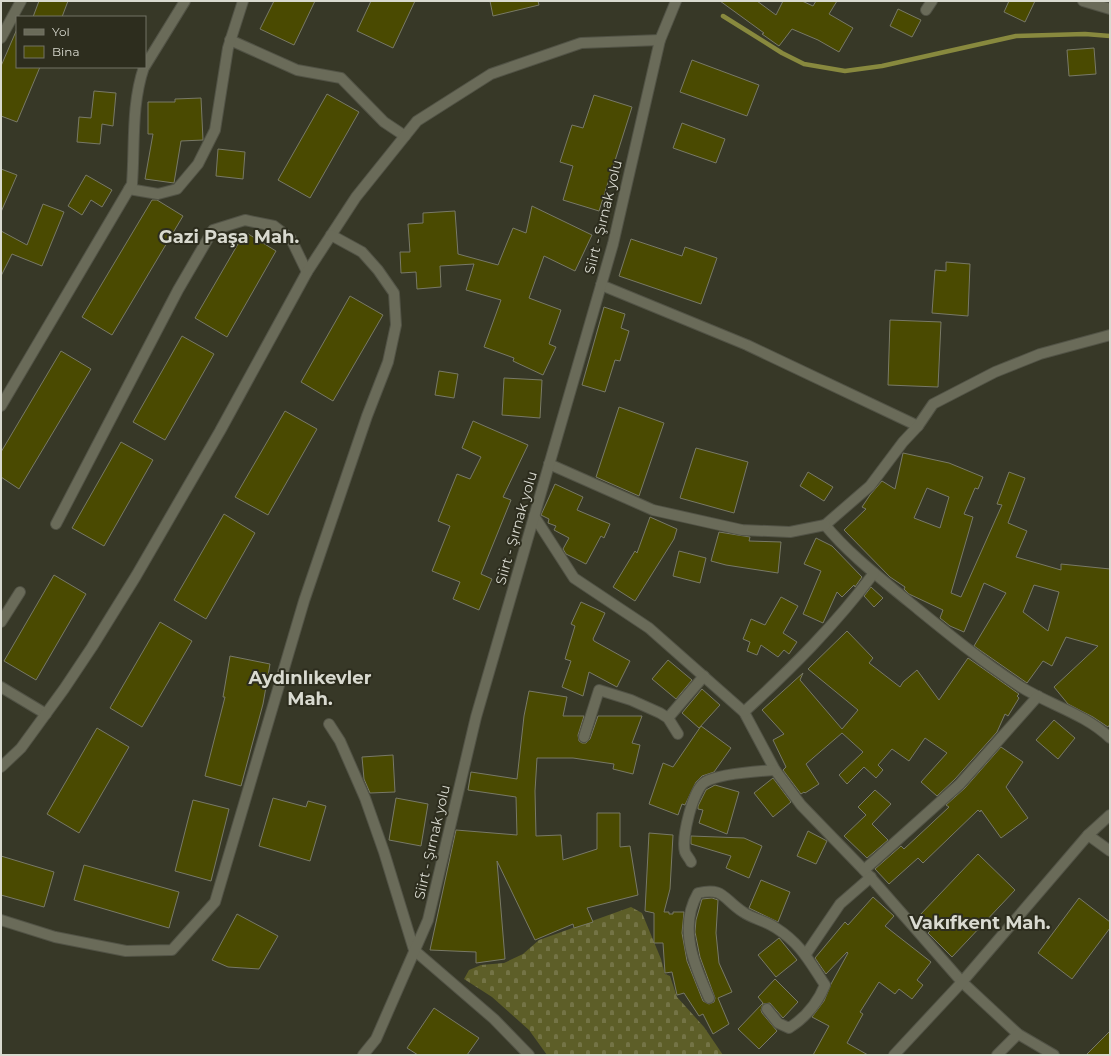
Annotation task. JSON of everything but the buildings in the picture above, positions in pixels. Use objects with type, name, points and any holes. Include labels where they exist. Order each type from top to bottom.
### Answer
[{"type":"street","points":[[1,38],[21,1]]},
{"type":"street","points":[[146,64],[185,1]]},
{"type":"street","points":[[129,189],[158,194],[177,189],[198,164],[215,130],[230,40],[243,1]]},
{"type":"street","name":"Siirt - Şırnak yolu","points":[[363,1055],[376,1039],[428,920],[476,717],[612,244],[660,40],[676,1]]},
{"type":"street","points":[[926,10],[932,1]]},
{"type":"street","points":[[1083,1],[1110,9]]},
{"type":"street","points":[[230,40],[297,70],[341,78],[384,122],[405,136]]},
{"type":"street","points":[[1,767],[21,748],[72,677],[136,576],[220,431],[307,272],[356,197],[417,121],[491,74],[581,43],[660,40]]},
{"type":"street","points":[[1,406],[132,184],[134,159],[134,119],[145,68]]},
{"type":"street","points":[[56,524],[178,290],[213,230],[245,220],[274,226],[291,239],[307,272]]},
{"type":"street","points":[[1,920],[55,937],[126,950],[172,950],[215,902],[304,601],[367,416],[388,362],[396,325],[394,293],[382,276],[362,252],[331,235]]},
{"type":"street","points":[[600,285],[747,345],[918,426]]},
{"type":"street","points":[[549,464],[653,510],[742,530],[790,532],[825,525],[870,486],[903,442],[918,426],[933,404],[995,372],[1040,354],[1110,335]]},
{"type":"street","points":[[534,516],[574,578],[649,628],[744,712],[775,770],[801,805],[868,874],[962,982],[1018,1034],[1054,1055]]},
{"type":"street","points":[[825,525],[834,537],[874,573],[970,651],[1022,688],[1099,728],[1110,738]]},
{"type":"street","points":[[744,712],[796,664],[847,609],[874,573]]},
{"type":"street","points":[[1,622],[20,592]]},
{"type":"street","points":[[668,718],[704,676]]},
{"type":"street","points":[[1,687],[46,714]]},
{"type":"street","points":[[584,738],[599,690],[631,700],[668,718],[678,734]]},
{"type":"street","points":[[806,954],[840,904],[868,874],[960,784],[1038,696]]},
{"type":"street","points":[[329,724],[340,741],[365,798],[384,852],[414,950],[494,1019],[529,1055]]},
{"type":"street","points":[[692,862],[685,852],[688,820],[698,791],[704,782],[716,778],[775,770]]},
{"type":"street","points":[[894,1055],[962,982],[1088,835],[1110,815]]},
{"type":"street","points":[[1088,835],[1110,851]]},
{"type":"street","points":[[708,998],[693,960],[690,944],[689,921],[693,902],[698,893],[717,891],[744,913],[774,927],[791,939],[806,954],[825,986],[820,997],[806,1013],[789,1028],[778,1023],[767,1009]]},
{"type":"street","points":[[997,1055],[1018,1034]]},
{"type":"green space","points":[[631,907],[642,913],[661,959],[665,974],[670,976],[677,997],[704,1027],[723,1055],[547,1055],[529,1030],[492,997],[464,979],[469,970],[481,965],[504,963],[523,954],[539,940]]},
{"type":"waterway","points":[[723,16],[782,53],[804,64],[845,71],[882,66],[1016,36],[1085,34],[1110,36]]},
{"type":"district","name":"Gazi Paşa Mah.","points":[[229,237]]},
{"type":"district","name":"Aydınlıkevler Mah.","points":[[310,688]]},
{"type":"district","name":"Vakıfkent Mah.","points":[[980,923]]}]
